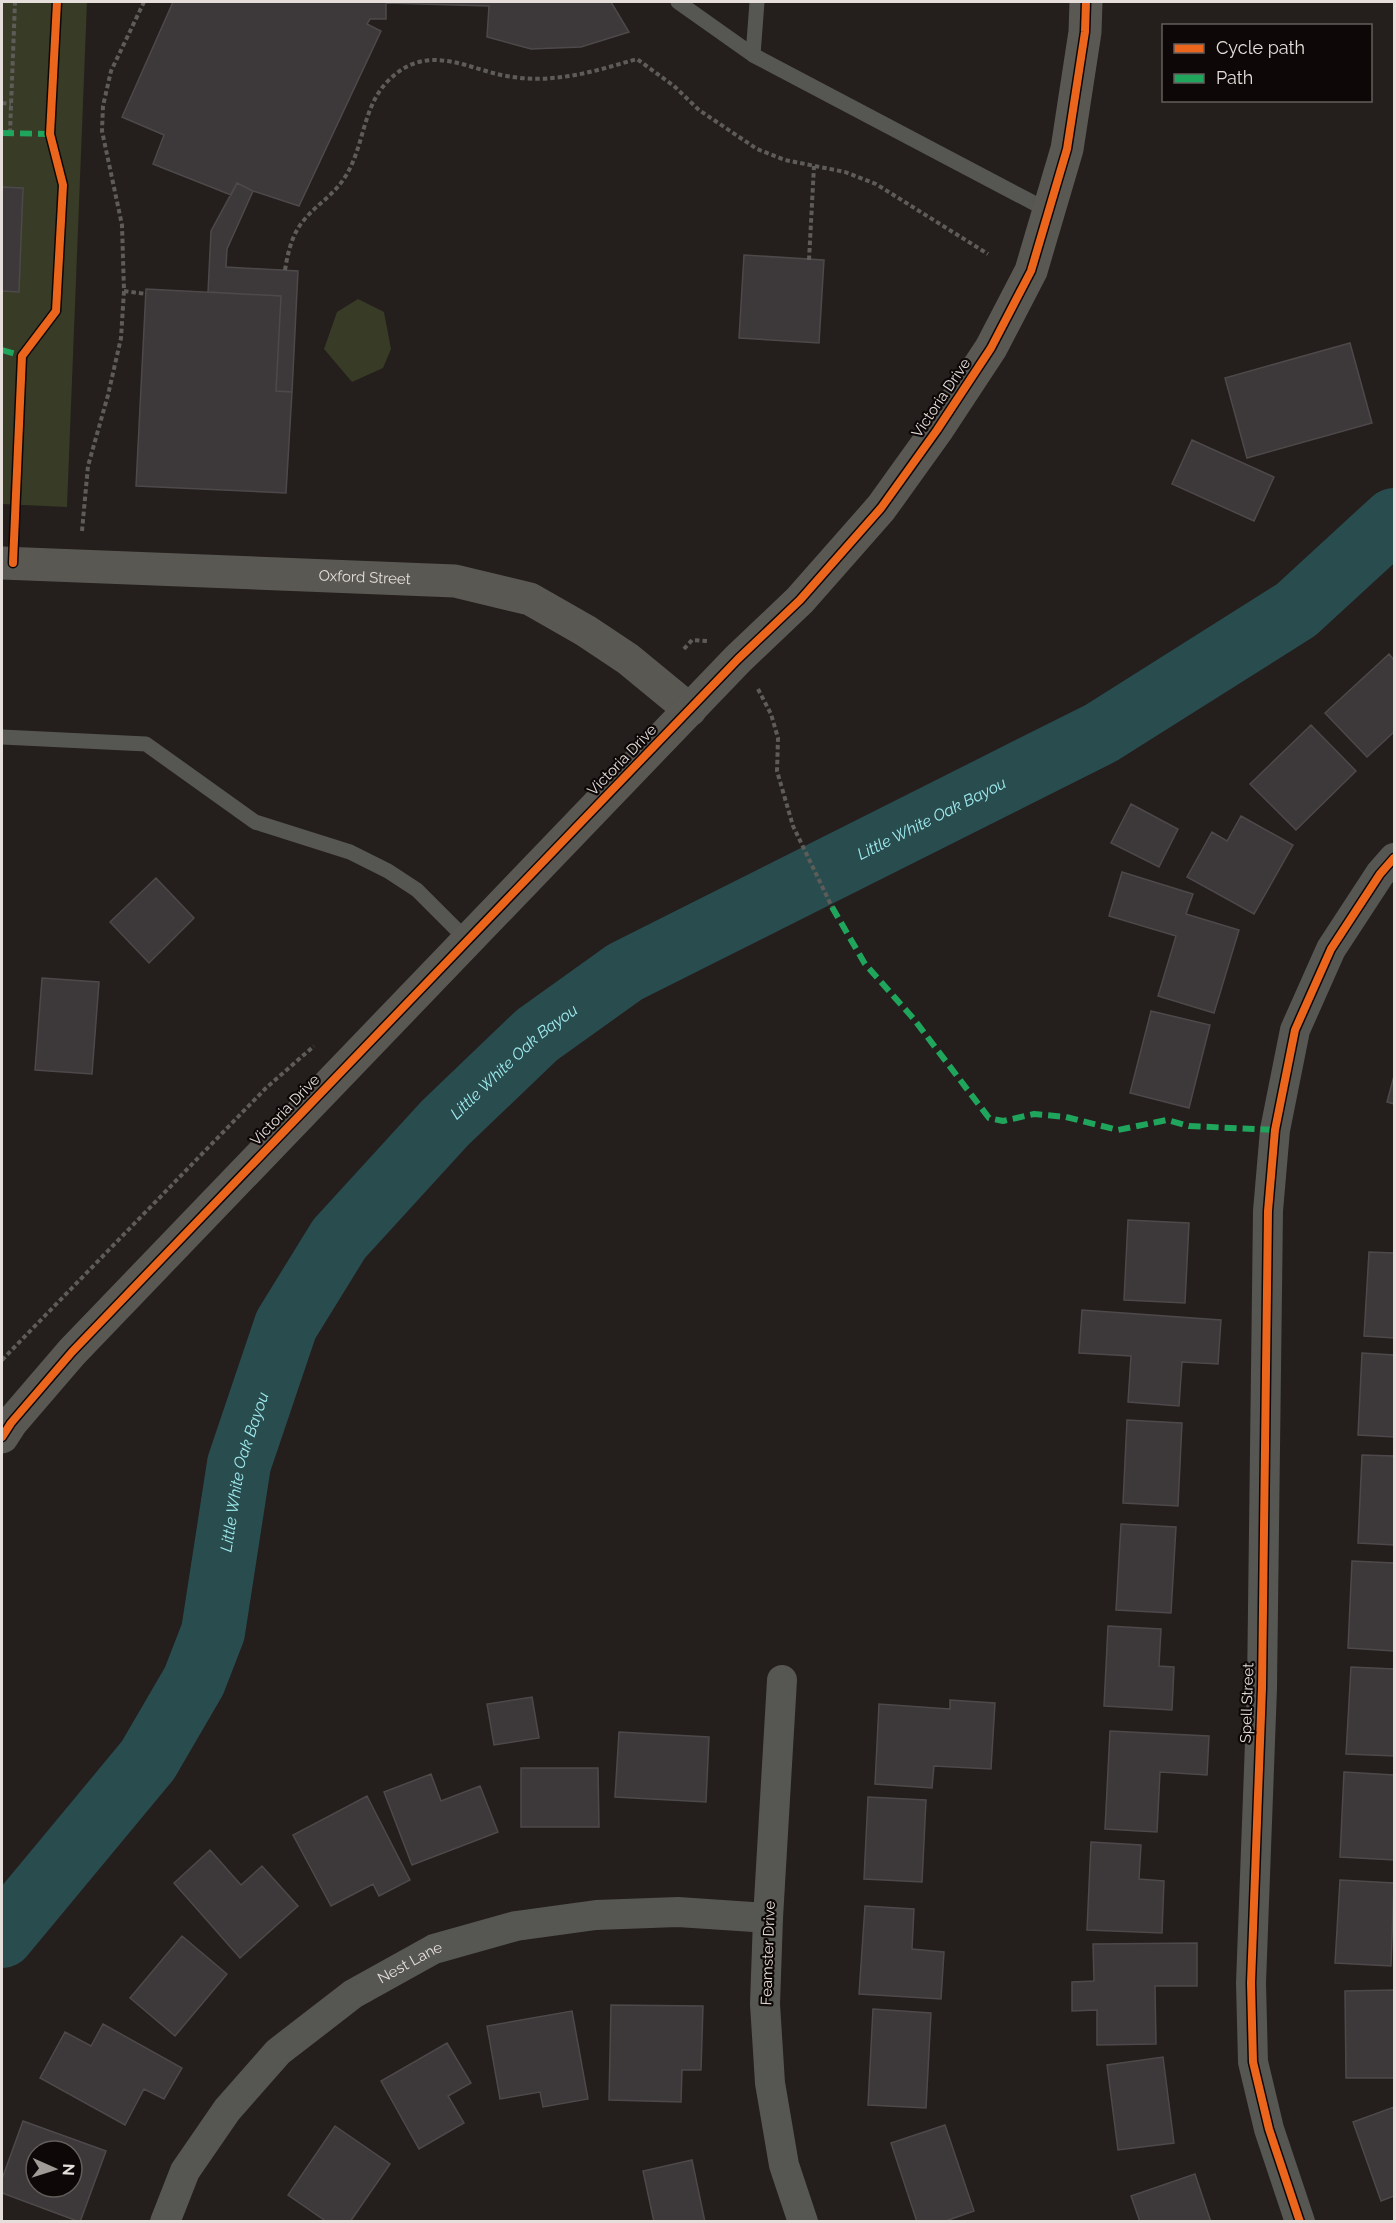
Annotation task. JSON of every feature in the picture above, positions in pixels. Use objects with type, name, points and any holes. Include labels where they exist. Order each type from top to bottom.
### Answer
[{"type":"street","name":"Victoria Drive","points":[[2,1437],[11,1423],[72,1352],[738,659],[800,600],[881,507],[937,430],[991,348],[1030,271],[1067,149],[1085,32],[1086,2]]},
{"type":"street","name":"Oxford Street","points":[[2,563],[455,581],[530,599],[549,609],[586,630],[628,659],[690,710]]},
{"type":"street","name":"Spell Street","points":[[1300,2222],[1269,2129],[1253,2062],[1251,1983],[1262,1688],[1268,1222],[1275,1130],[1295,1030],[1331,950],[1380,874],[1395,858]]},
{"type":"street","name":"Feamster Drive","points":[[782,1680],[765,2004],[770,2083],[784,2165],[803,2222]]},
{"type":"street","name":"Nest Lane","points":[[165,2222],[185,2171],[226,2110],[278,2052],[353,1994],[434,1949],[516,1926],[596,1915],[678,1912],[768,1918]]},
{"type":"lane","points":[[678,2],[753,56],[1048,211]]},
{"type":"lane","points":[[753,56],[757,2]]},
{"type":"lane","points":[[2,736],[146,744],[255,822],[350,852],[388,871],[417,890],[467,940]]},
{"type":"path","points":[[10,133],[15,2]]},
{"type":"path","points":[[83,565],[82,521],[88,466],[121,338],[124,291],[122,225],[102,131],[103,106],[111,70],[144,2]]},
{"type":"path","points":[[285,270],[289,248],[304,219],[330,197],[346,177],[360,145],[364,125],[376,97],[390,79],[405,68],[425,61],[442,60],[459,62],[494,73],[551,79],[589,73],[637,59],[674,86],[699,110],[757,149],[785,160],[845,172],[876,184],[988,254]]},
{"type":"path","points":[[2,103],[10,104]]},
{"type":"path","points":[[809,260],[814,166]]},
{"type":"path","points":[[124,291],[146,294]]},
{"type":"path","points":[[684,649],[692,640]]},
{"type":"path","points":[[757,686],[771,714],[778,738],[777,771],[793,826],[832,907]]},
{"type":"path","points":[[2,1360],[266,1088],[315,1045]]},
{"type":"green space","points":[[2,2],[87,2],[67,507],[2,504]]},
{"type":"green space","points":[[358,299],[384,312],[391,349],[383,368],[352,382],[324,349],[337,312]]},
{"type":"building","points":[[173,2],[611,2],[629,32],[581,47],[531,49],[487,37],[489,6],[386,3],[386,19],[370,19],[367,24],[381,31],[299,206],[253,191],[237,183],[231,195],[153,164],[164,135],[122,117]]},
{"type":"building","points":[[237,183],[253,191],[227,249],[226,267],[298,271],[292,392],[276,391],[281,296],[208,292],[211,231]]},
{"type":"building","points":[[2,187],[23,188],[19,292],[2,291]]},
{"type":"building","points":[[744,255],[824,260],[819,343],[739,338]]},
{"type":"building","points":[[146,289],[281,296],[276,391],[292,392],[286,493],[136,486]]},
{"type":"building","points":[[1350,343],[1372,423],[1247,458],[1225,378]]},
{"type":"building","points":[[1192,440],[1274,477],[1254,521],[1172,484]]},
{"type":"building","points":[[1389,654],[1394,660],[1394,732],[1367,757],[1325,713]]},
{"type":"building","points":[[1311,725],[1356,771],[1296,830],[1250,784]]},
{"type":"building","points":[[1131,804],[1178,829],[1159,867],[1111,843]]},
{"type":"building","points":[[1241,816],[1293,845],[1254,914],[1187,877],[1212,832],[1227,841]]},
{"type":"building","points":[[1122,872],[1193,894],[1186,914],[1239,930],[1214,1013],[1158,996],[1176,936],[1109,916]]},
{"type":"building","points":[[156,878],[194,918],[149,963],[110,922]]},
{"type":"building","points":[[42,978],[99,982],[92,1074],[35,1070]]},
{"type":"building","points":[[1151,1011],[1210,1025],[1189,1108],[1130,1093]]},
{"type":"building","points":[[1394,1076],[1394,1104],[1387,1102]]},
{"type":"building","points":[[1128,1220],[1189,1223],[1185,1303],[1124,1300]]},
{"type":"building","points":[[1369,1252],[1394,1253],[1394,1338],[1364,1336]]},
{"type":"building","points":[[1082,1310],[1221,1320],[1218,1364],[1182,1362],[1179,1406],[1128,1402],[1131,1356],[1079,1353]]},
{"type":"building","points":[[1362,1353],[1394,1355],[1394,1437],[1358,1435]]},
{"type":"building","points":[[1127,1420],[1182,1423],[1178,1506],[1123,1503]]},
{"type":"building","points":[[1362,1455],[1394,1456],[1394,1545],[1358,1543]]},
{"type":"building","points":[[1121,1524],[1176,1527],[1171,1613],[1116,1610]]},
{"type":"building","points":[[1352,1561],[1394,1563],[1394,1651],[1348,1648]]},
{"type":"building","points":[[1108,1626],[1161,1629],[1159,1666],[1174,1667],[1172,1710],[1104,1706]]},
{"type":"building","points":[[1351,1667],[1394,1669],[1394,1756],[1346,1754]]},
{"type":"building","points":[[532,1697],[539,1738],[494,1745],[487,1704]]},
{"type":"building","points":[[950,1700],[995,1703],[991,1769],[934,1766],[932,1788],[875,1784],[879,1704],[950,1709]]},
{"type":"building","points":[[1110,1731],[1209,1736],[1207,1775],[1160,1772],[1157,1832],[1105,1829]]},
{"type":"building","points":[[619,1732],[709,1737],[706,1802],[615,1797]]},
{"type":"building","points":[[521,1768],[598,1768],[599,1827],[521,1827]]},
{"type":"building","points":[[1344,1772],[1394,1775],[1394,1860],[1340,1857]]},
{"type":"building","points":[[431,1774],[441,1801],[480,1786],[498,1832],[412,1865],[384,1792]]},
{"type":"building","points":[[367,1796],[410,1880],[379,1896],[373,1884],[331,1906],[293,1835]]},
{"type":"building","points":[[868,1797],[926,1800],[922,1882],[864,1879]]},
{"type":"building","points":[[1091,1842],[1141,1845],[1139,1879],[1164,1881],[1162,1933],[1087,1930]]},
{"type":"building","points":[[210,1850],[241,1885],[262,1866],[298,1906],[240,1958],[174,1883]]},
{"type":"building","points":[[1340,1880],[1394,1883],[1391,1966],[1335,1963]]},
{"type":"building","points":[[865,1906],[914,1909],[912,1949],[944,1952],[941,1999],[859,1994]]},
{"type":"building","points":[[182,1936],[227,1974],[175,2036],[130,1998]]},
{"type":"building","points":[[1197,1943],[1197,1986],[1155,1986],[1156,2044],[1097,2045],[1097,2010],[1072,2011],[1072,1982],[1094,1981],[1093,1944]]},
{"type":"building","points":[[1394,1990],[1394,2078],[1346,2078],[1345,1991]]},
{"type":"building","points":[[611,2005],[703,2006],[701,2070],[682,2070],[681,2102],[609,2100]]},
{"type":"building","points":[[873,2009],[931,2013],[926,2108],[868,2105]]},
{"type":"building","points":[[572,2011],[588,2099],[543,2107],[540,2092],[500,2099],[487,2026]]},
{"type":"building","points":[[103,2024],[182,2068],[164,2099],[144,2089],[125,2125],[40,2078],[65,2032],[91,2046]]},
{"type":"building","points":[[447,2043],[471,2083],[448,2096],[464,2123],[419,2149],[381,2081]]},
{"type":"building","points":[[1163,2057],[1174,2143],[1118,2150],[1107,2065]]},
{"type":"building","points":[[1394,2107],[1394,2196],[1381,2201],[1353,2122]]},
{"type":"building","points":[[23,2121],[73,2139],[24,2139],[24,2199],[84,2199],[84,2143],[106,2151],[80,2222],[2,2193],[2,2179]]},
{"type":"building","points":[[945,2125],[974,2211],[943,2222],[917,2222],[891,2143]]},
{"type":"building","points":[[335,2126],[390,2164],[350,2222],[327,2222],[288,2195]]},
{"type":"building","points":[[692,2160],[705,2222],[654,2222],[643,2171]]},
{"type":"building","points":[[1195,2174],[1211,2222],[1140,2222],[1131,2196]]},
{"type":"waterway","name":"Little White Oak Bayou","points":[[2,1936],[148,1760],[194,1681],[213,1632],[239,1464],[286,1325],[339,1239],[445,1123],[537,1035],[625,972],[1101,733],[1296,610],[1394,520]]},
{"type":"marked path","points":[[2,133],[50,134]]},
{"type":"marked path","points":[[2,350],[22,356]]},
{"type":"marked path","points":[[832,907],[865,964],[913,1018],[989,1118],[1003,1121],[1034,1114],[1066,1117],[1118,1130],[1167,1120],[1189,1126],[1275,1130]]},
{"type":"cycle path","points":[[13,563],[22,356],[56,311],[63,185],[50,134],[57,2]]},
{"type":"cycle path","points":[[2,1437],[11,1423],[72,1352],[738,659],[800,600],[881,508],[937,430],[991,348],[1031,271],[1067,149],[1085,32],[1086,2]]},
{"type":"cycle path","points":[[1300,2222],[1269,2129],[1253,2062],[1251,1983],[1262,1688],[1268,1211],[1275,1130],[1295,1030],[1331,949],[1380,874],[1394,858]]}]
